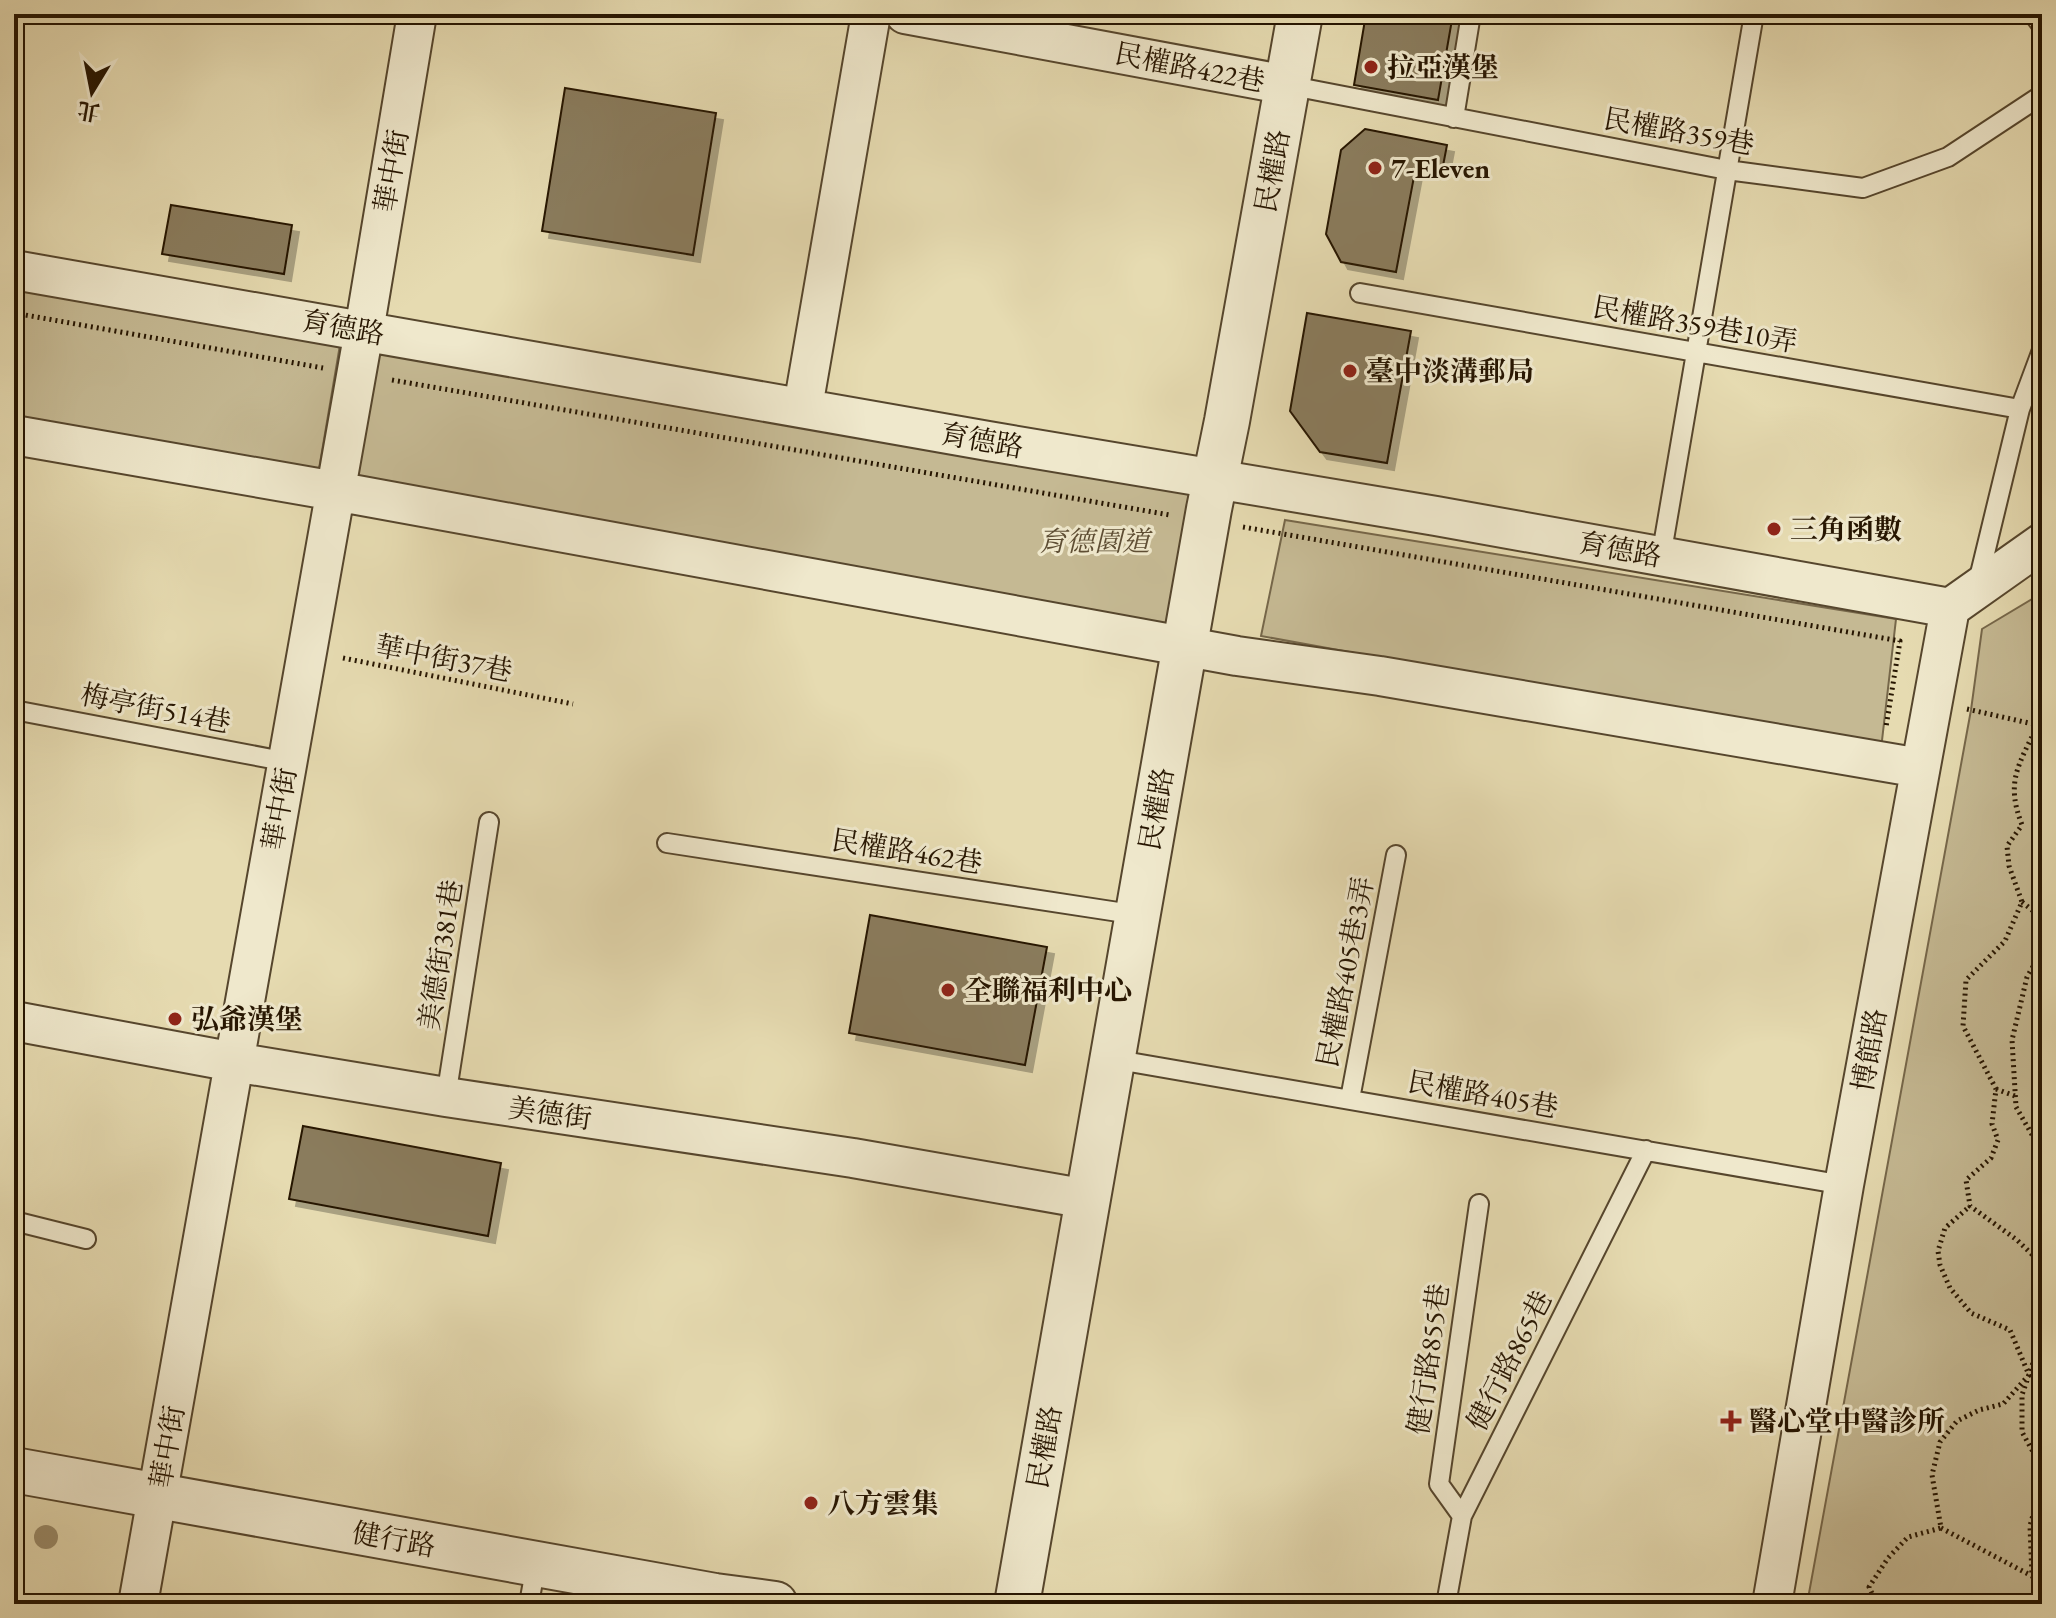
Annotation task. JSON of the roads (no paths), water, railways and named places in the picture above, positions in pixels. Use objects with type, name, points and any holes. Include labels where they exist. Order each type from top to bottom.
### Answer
[{"type":"street","name":"華中街","points":[[138,1604],[364,331],[417,14]]},
{"type":"street","points":[[803,407],[871,14]]},
{"type":"street","name":"民權路422巷","points":[[905,14],[1287,85]]},
{"type":"street","name":"民權路","points":[[1017,1604],[1300,14]]},
{"type":"street","name":"育德路","points":[[14,270],[803,407],[1212,501],[1436,516],[1661,557],[1963,598]]},
{"type":"street","points":[[14,435],[1185,647],[1380,676],[1920,768]]},
{"type":"street","points":[[1963,598],[2042,543]]},
{"type":"street","name":"博館路","points":[[1772,1604],[1920,768],[1963,598]]},
{"type":"street","name":"美德街","points":[[14,1021],[234,1062],[853,1158],[1087,1199]]},
{"type":"street","name":"健行路","points":[[14,1470],[158,1497],[532,1584],[775,1604]]},
{"type":"lane","points":[[1454,118],[1471,14]]},
{"type":"lane","points":[[1661,557],[1754,14]]},
{"type":"lane","points":[[2033,14],[2042,26]]},
{"type":"lane","name":"民權路359巷","points":[[1287,85],[1727,170],[1863,188],[1948,157],[2042,95]]},
{"type":"lane","name":"民權路359巷10弄","points":[[1360,293],[2020,409]]},
{"type":"lane","points":[[1963,598],[2020,409],[2042,350]]},
{"type":"lane","name":"梅亭街514巷","points":[[14,710],[288,762]]},
{"type":"lane","name":"美德街381巷","points":[[446,1097],[489,822]]},
{"type":"lane","name":"民權路462巷","points":[[667,843],[1138,915]]},
{"type":"lane","name":"民權路405巷3弄","points":[[1350,1099],[1396,855]]},
{"type":"lane","name":"民權路405巷","points":[[1112,1059],[1844,1185]]},
{"type":"lane","name":"健行路865巷","points":[[1446,1604],[1462,1516],[1646,1150]]},
{"type":"lane","name":"健行路855巷","points":[[1462,1516],[1439,1484],[1479,1204]]},
{"type":"lane","points":[[14,1221],[86,1239]]},
{"type":"place","name":"拉亞漢堡","points":[[1371,67]]},
{"type":"place","name":"7-Eleven","points":[[1375,168]]},
{"type":"place","name":"臺中淡溝郵局","points":[[1350,371]]},
{"type":"place","name":"三角函數","points":[[1774,529]]},
{"type":"place","name":"全聯福利中心","points":[[948,990]]},
{"type":"place","name":"弘爺漢堡","points":[[175,1019]]},
{"type":"place","name":"醫心堂中醫診所","points":[[1731,1421]]},
{"type":"place","name":"八方雲集","points":[[811,1503]]},
{"type":"park label","name":"育德園道","points":[[1094,541]]}]
